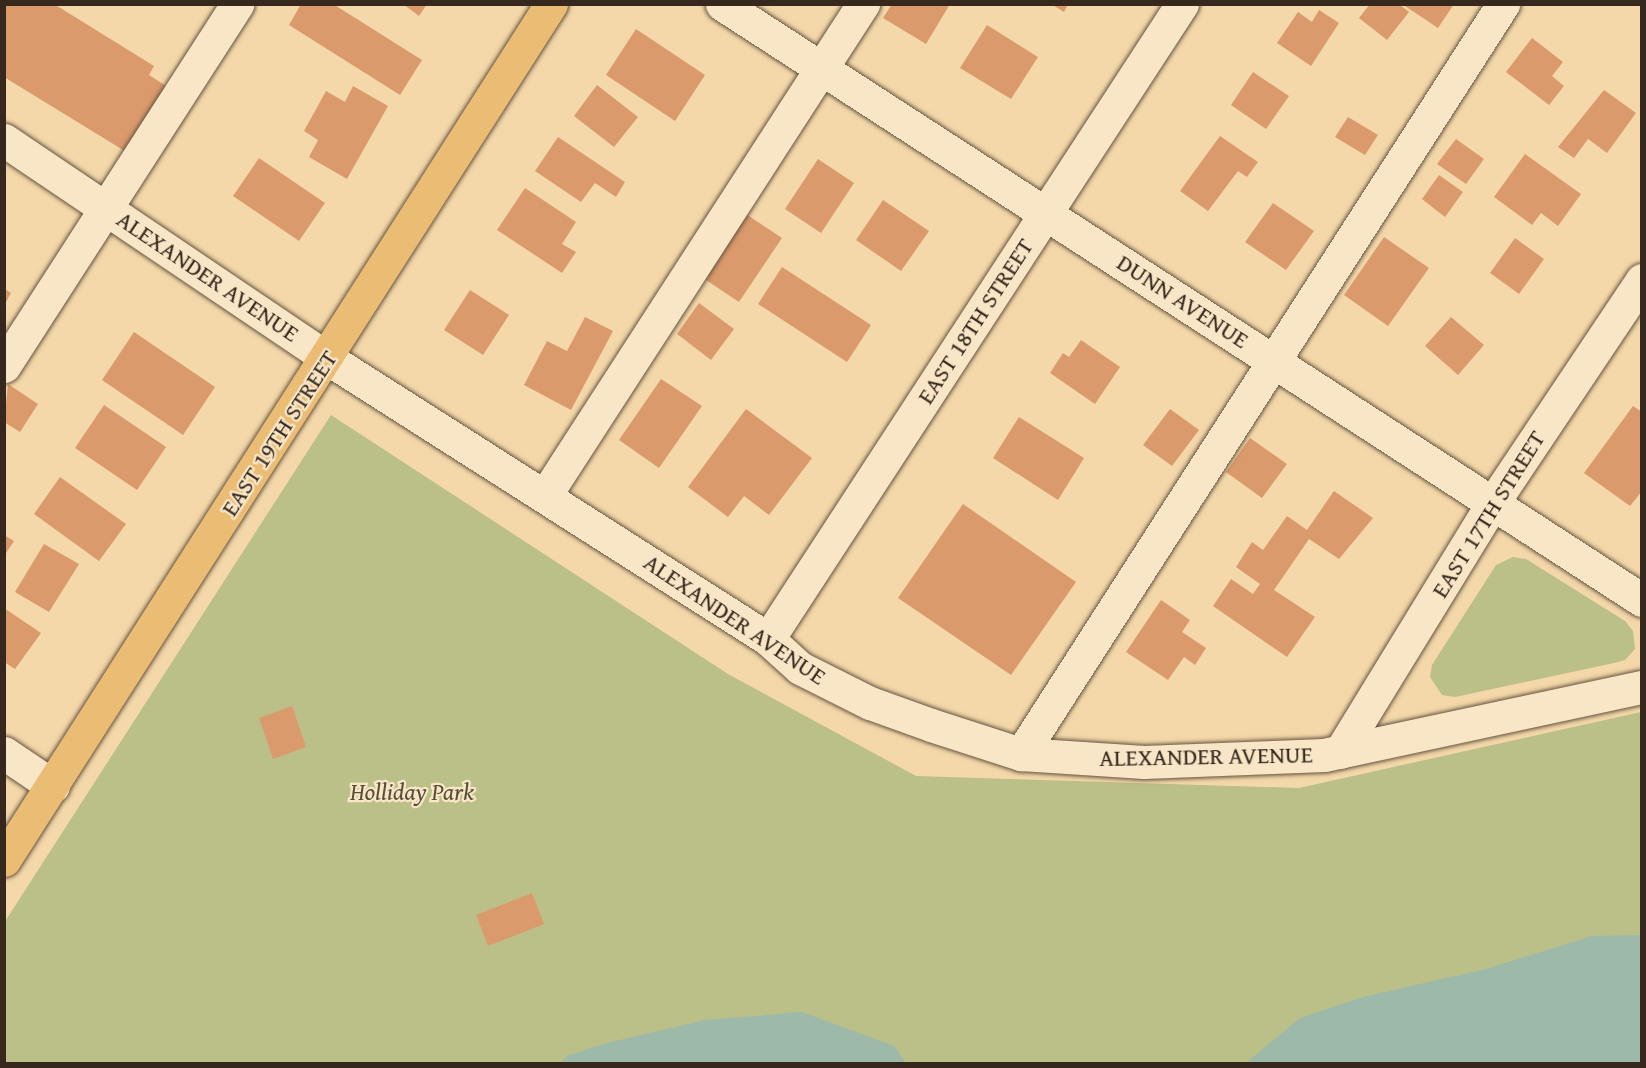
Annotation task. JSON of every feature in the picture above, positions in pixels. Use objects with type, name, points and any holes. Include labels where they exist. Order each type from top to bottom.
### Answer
[{"type":"main road","name":"EAST 19TH STREET","points":[[4,860],[327,358],[551,4]]},
{"type":"street","points":[[4,366],[237,4]]},
{"type":"street","name":"DUNN AVENUE","points":[[722,4],[1494,501],[1641,600]]},
{"type":"street","points":[[546,494],[863,4]]},
{"type":"street","name":"EAST 18TH STREET","points":[[768,639],[1182,4]]},
{"type":"street","points":[[1021,754],[1503,4]]},
{"type":"street","name":"ALEXANDER AVENUE","points":[[4,140],[107,207],[327,358],[546,494],[768,639],[800,668],[870,703],[1021,754],[1144,762],[1340,752],[1641,687]]},
{"type":"street","name":"EAST 17TH STREET","points":[[1340,752],[1494,501],[1641,280]]},
{"type":"street","points":[[4,753],[53,786]]},
{"type":"green space","name":"Holliday Park","points":[[331,415],[728,674],[916,776],[1299,788],[1641,712],[1641,1063],[5,1063],[4,923]]},
{"type":"green space","points":[[1513,557],[1526,559],[1625,621],[1633,631],[1635,649],[1625,660],[1614,663],[1455,697],[1442,695],[1430,677],[1432,665],[1496,565]]},
{"type":"shaded area","points":[[1641,935],[1641,1063],[1246,1063],[1300,1018],[1363,997],[1486,969],[1592,936]]},
{"type":"shaded area","points":[[802,1012],[894,1046],[906,1063],[561,1063],[567,1056],[603,1044],[705,1020]]},
{"type":"building","points":[[4,4],[54,4],[154,66],[149,75],[169,88],[128,153],[4,77]]},
{"type":"building","points":[[301,4],[333,4],[422,60],[400,95],[289,25]]},
{"type":"building","points":[[403,4],[427,4],[419,16]]},
{"type":"building","points":[[892,4],[950,4],[926,44],[883,18]]},
{"type":"building","points":[[1051,4],[1068,4],[1064,12]]},
{"type":"building","points":[[1370,4],[1399,4],[1409,12],[1387,40],[1359,18]]},
{"type":"building","points":[[1402,4],[1454,4],[1438,28]]},
{"type":"building","points":[[1319,10],[1339,23],[1311,66],[1277,43],[1298,12],[1312,22]]},
{"type":"building","points":[[987,25],[1038,57],[1011,99],[960,68]]},
{"type":"building","points":[[636,29],[705,75],[675,121],[606,75]]},
{"type":"building","points":[[1532,38],[1563,62],[1552,76],[1564,86],[1549,105],[1506,72]]},
{"type":"building","points":[[1253,72],[1289,96],[1266,129],[1231,105]]},
{"type":"building","points":[[597,85],[638,117],[614,147],[574,116]]},
{"type":"building","points":[[353,86],[388,106],[347,179],[309,157],[318,140],[304,131],[326,91],[345,102]]},
{"type":"building","points":[[1604,90],[1636,113],[1607,153],[1588,139],[1574,158],[1558,147]]},
{"type":"building","points":[[1348,117],[1378,135],[1365,155],[1335,137]]},
{"type":"building","points":[[1220,136],[1258,162],[1247,177],[1238,171],[1208,211],[1180,191]]},
{"type":"building","points":[[558,137],[625,182],[616,197],[595,183],[581,202],[535,171]]},
{"type":"building","points":[[1456,139],[1484,159],[1466,184],[1437,164]]},
{"type":"building","points":[[1525,154],[1581,194],[1558,226],[1541,213],[1532,225],[1494,197]]},
{"type":"building","points":[[259,158],[325,203],[299,241],[233,196]]},
{"type":"building","points":[[818,159],[854,183],[821,233],[785,209]]},
{"type":"building","points":[[1439,175],[1463,192],[1445,217],[1422,199]]},
{"type":"building","points":[[525,188],[576,222],[562,244],[576,252],[562,273],[497,230]]},
{"type":"building","points":[[883,200],[929,231],[901,271],[856,240]]},
{"type":"building","points":[[1273,203],[1314,231],[1286,270],[1245,242]]},
{"type":"building","points":[[746,214],[782,238],[739,302],[703,278]]},
{"type":"building","points":[[1384,237],[1429,268],[1388,326],[1344,295]]},
{"type":"building","points":[[1515,238],[1544,259],[1519,294],[1490,273]]},
{"type":"building","points":[[782,267],[871,325],[847,362],[758,304]]},
{"type":"building","points":[[5,289],[11,293],[5,304]]},
{"type":"building","points":[[470,290],[509,315],[483,355],[444,330]]},
{"type":"building","points":[[699,303],[734,329],[711,360],[677,334]]},
{"type":"building","points":[[585,317],[613,331],[571,410],[524,385],[547,341],[567,351]]},
{"type":"building","points":[[1451,317],[1484,345],[1458,375],[1425,346]]},
{"type":"building","points":[[134,332],[215,387],[183,435],[102,380]]},
{"type":"building","points":[[1081,340],[1120,367],[1095,404],[1050,373],[1063,353],[1069,357]]},
{"type":"building","points":[[661,379],[702,406],[659,468],[619,440]]},
{"type":"building","points":[[8,384],[38,404],[20,432],[4,422]]},
{"type":"building","points":[[104,405],[166,447],[137,490],[75,448]]},
{"type":"building","points":[[1633,406],[1642,412],[1642,491],[1630,506],[1584,473]]},
{"type":"building","points":[[746,409],[812,458],[769,515],[744,496],[728,517],[688,487]]},
{"type":"building","points":[[1170,409],[1199,430],[1172,466],[1143,445]]},
{"type":"building","points":[[1019,417],[1084,458],[1058,500],[993,458]]},
{"type":"building","points":[[1250,438],[1287,464],[1262,498],[1226,472]]},
{"type":"building","points":[[60,477],[126,524],[99,561],[34,514]]},
{"type":"building","points":[[1334,491],[1373,518],[1339,559],[1309,539],[1274,590],[1315,617],[1287,657],[1213,606],[1231,579],[1253,594],[1260,584],[1236,567],[1252,542],[1263,550],[1287,516],[1307,530]]},
{"type":"building","points":[[963,504],[1076,582],[1011,675],[898,598]]},
{"type":"building","points":[[4,535],[14,541],[4,556]]},
{"type":"building","points":[[44,544],[79,564],[49,612],[15,592]]},
{"type":"building","points":[[1161,600],[1190,620],[1182,632],[1206,648],[1195,665],[1184,657],[1168,680],[1126,652]]},
{"type":"building","points":[[4,608],[41,633],[15,669],[4,662]]},
{"type":"building","points":[[292,706],[306,747],[273,759],[259,718]]},
{"type":"building","points":[[532,893],[544,924],[488,946],[476,915]]}]
